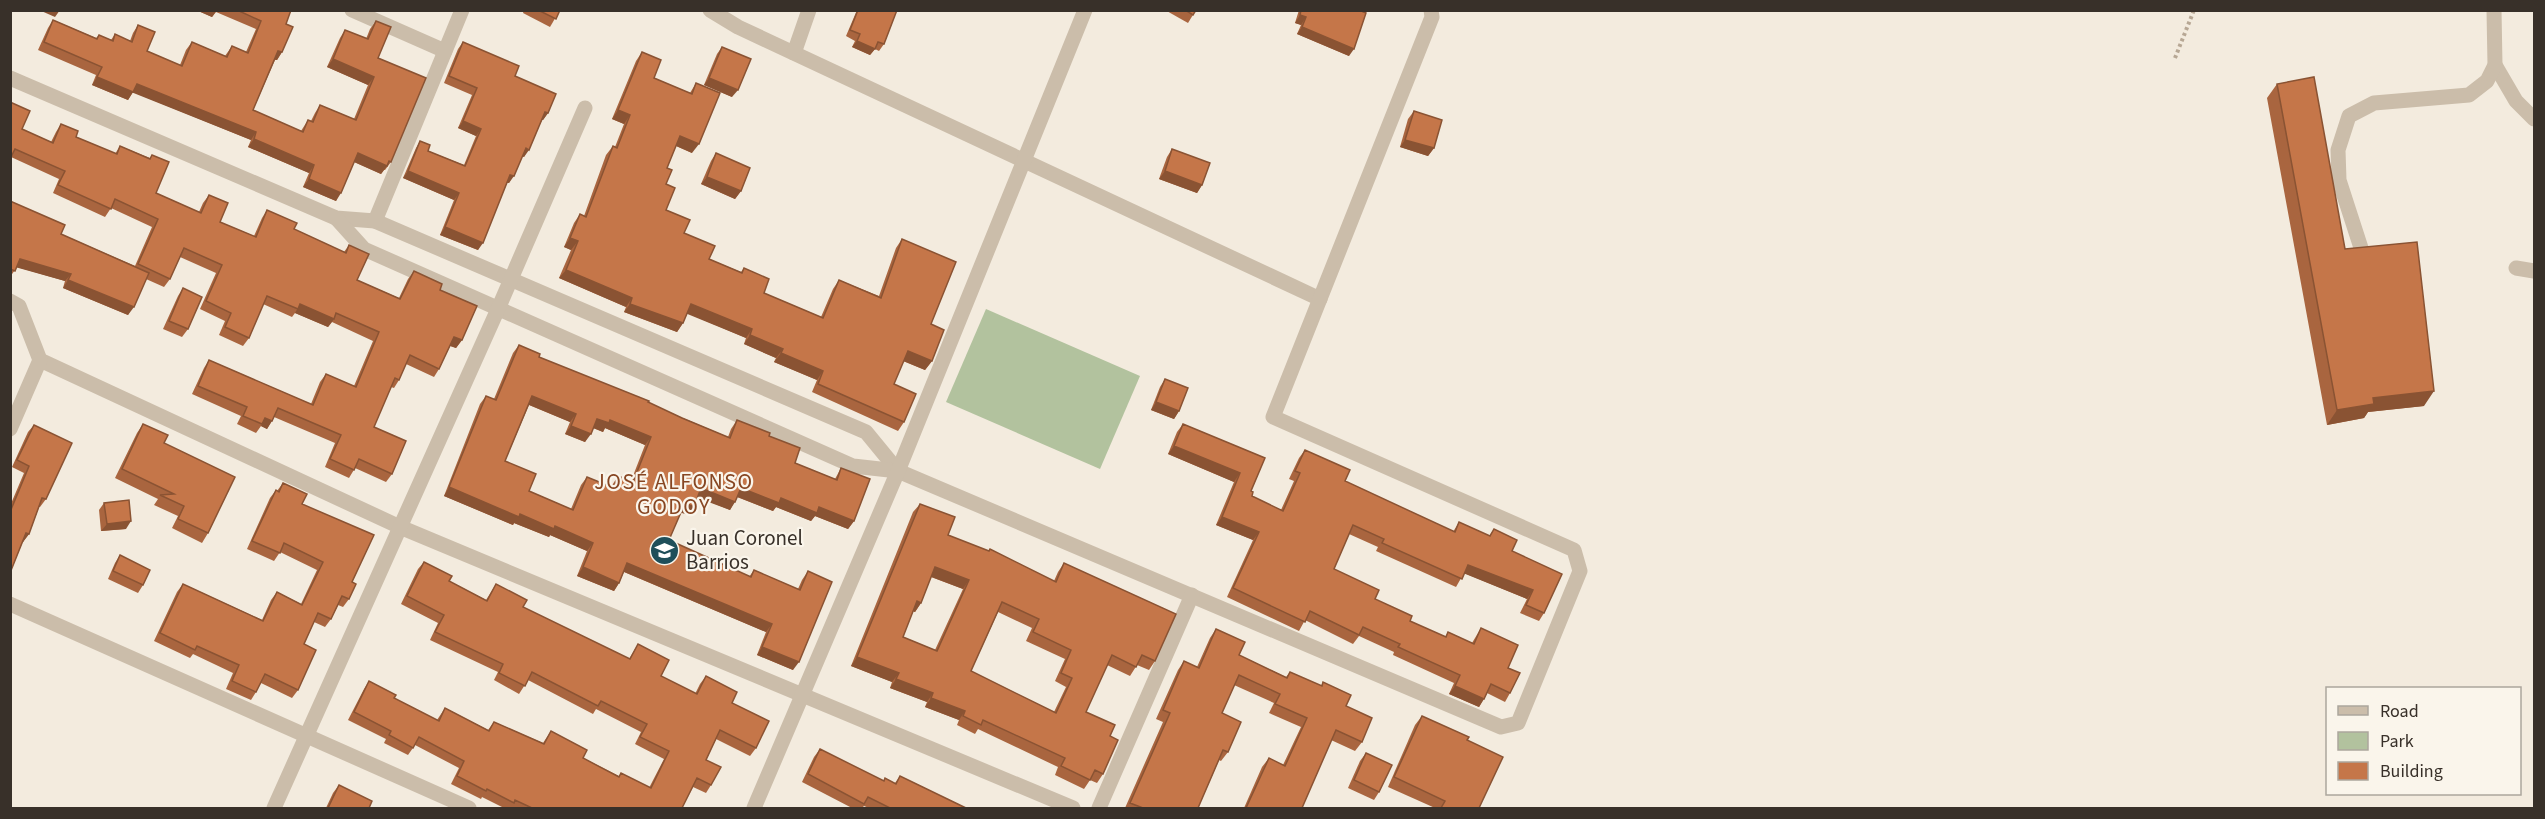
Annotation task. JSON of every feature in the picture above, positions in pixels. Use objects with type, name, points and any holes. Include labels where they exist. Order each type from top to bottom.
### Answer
[{"type":"street","points":[[352,10],[446,51]]},
{"type":"street","points":[[375,221],[462,10]]},
{"type":"street","points":[[711,10],[738,27],[1320,298]]},
{"type":"street","points":[[794,53],[809,10]]},
{"type":"street","points":[[754,808],[898,471],[1085,10]]},
{"type":"street","points":[[336,218],[364,249],[853,466],[898,471],[1501,727],[1518,723],[1580,570],[1575,550],[1273,417],[1432,17],[1431,10]]},
{"type":"street","points":[[2362,251],[2339,180],[2338,150],[2349,116],[2374,103],[2469,95],[2487,81],[2495,64],[2494,10]]},
{"type":"street","points":[[2495,64],[2516,101],[2535,119]]},
{"type":"street","points":[[10,78],[336,218],[375,221],[867,432],[898,471]]},
{"type":"street","points":[[274,808],[511,281],[585,108]]},
{"type":"street","points":[[2516,268],[2535,271]]},
{"type":"street","points":[[10,301],[19,306],[40,360],[400,527],[1073,808]]},
{"type":"street","points":[[10,429],[40,360]]},
{"type":"street","points":[[1099,808],[1192,595]]},
{"type":"street","points":[[10,604],[469,808]]},
{"type":"path","points":[[2175,58],[2194,10]]},
{"type":"green space","points":[[986,309],[1140,376],[1100,469],[946,402]]},
{"type":"building","points":[[237,10],[291,10],[286,24],[293,27],[282,52],[278,51],[253,110],[303,132],[308,120],[313,122],[320,105],[356,120],[374,77],[333,59],[345,30],[368,39],[376,21],[391,27],[378,58],[426,78],[391,162],[389,161],[387,166],[358,153],[341,193],[309,179],[314,165],[254,139],[256,132],[137,84],[133,92],[97,77],[102,67],[44,42],[53,20],[97,39],[99,35],[113,41],[115,34],[132,42],[138,25],[155,32],[147,51],[182,66],[192,42],[227,57],[232,46],[248,53],[261,21]]},
{"type":"building","points":[[538,10],[560,10],[556,19]]},
{"type":"building","points":[[858,10],[897,10],[884,44],[878,42],[875,49],[857,41],[860,34],[850,30]]},
{"type":"building","points":[[1185,10],[1196,10],[1193,15]]},
{"type":"building","points":[[1301,10],[1359,10],[1366,13],[1354,49],[1302,27],[1306,17],[1300,15]]},
{"type":"building","points":[[463,42],[519,66],[515,76],[556,94],[548,113],[545,112],[529,150],[526,148],[514,176],[510,175],[483,243],[445,227],[459,193],[408,171],[420,141],[430,145],[428,151],[465,166],[481,129],[463,121],[477,88],[449,76]]},
{"type":"building","points":[[722,47],[751,59],[738,90],[709,78]]},
{"type":"building","points":[[642,52],[661,60],[654,78],[692,94],[696,83],[720,93],[699,144],[680,136],[667,168],[672,170],[666,184],[675,188],[666,210],[690,220],[684,233],[715,246],[709,259],[742,273],[744,268],[769,279],[764,293],[823,318],[839,280],[881,298],[902,239],[956,262],[931,324],[944,330],[932,361],[908,351],[894,384],[916,394],[904,422],[818,384],[823,371],[781,353],[783,349],[750,335],[752,329],[691,304],[683,323],[630,304],[632,298],[566,270],[578,241],[570,238],[580,214],[586,217],[613,146],[617,148],[630,115],[618,110]]},
{"type":"building","points":[[2314,77],[2345,249],[2417,242],[2434,391],[2373,398],[2374,404],[2337,410],[2277,84]]},
{"type":"building","points":[[10,102],[30,111],[22,129],[53,143],[61,124],[78,131],[76,137],[117,154],[120,146],[150,159],[152,155],[169,162],[156,193],[201,213],[209,195],[228,203],[220,222],[256,237],[267,210],[297,223],[294,229],[346,253],[349,245],[369,254],[357,280],[400,299],[414,271],[442,284],[440,290],[477,306],[462,340],[454,337],[439,369],[410,355],[399,380],[395,378],[374,427],[406,441],[392,474],[359,459],[354,470],[330,459],[341,435],[278,408],[272,421],[265,418],[262,424],[243,416],[247,407],[198,386],[209,360],[313,405],[326,374],[356,387],[379,332],[336,313],[334,319],[300,304],[298,309],[267,296],[249,338],[225,327],[231,313],[206,301],[222,265],[184,248],[170,279],[138,264],[158,219],[115,199],[111,209],[58,185],[65,171],[15,149],[10,159]]},
{"type":"building","points":[[1414,111],[1442,120],[1434,148],[1405,140]]},
{"type":"building","points":[[1172,149],[1210,163],[1202,185],[1165,171]]},
{"type":"building","points":[[716,153],[750,168],[741,191],[707,177]]},
{"type":"building","points":[[10,201],[65,225],[61,234],[149,273],[134,307],[68,280],[71,274],[20,259],[15,271],[10,269]]},
{"type":"building","points":[[183,288],[202,297],[188,329],[169,321]]},
{"type":"building","points":[[519,345],[540,354],[539,357],[649,401],[730,438],[737,420],[770,433],[769,436],[800,448],[795,463],[837,480],[841,468],[870,479],[854,521],[819,507],[817,513],[781,498],[779,503],[741,488],[735,502],[701,488],[694,507],[685,503],[669,540],[751,577],[754,570],[800,590],[808,571],[832,582],[799,662],[762,647],[772,624],[627,563],[619,583],[583,567],[593,543],[555,526],[554,529],[520,514],[519,517],[449,487],[486,396],[496,400]],"holes":[[[532,396],[576,414],[571,426],[591,434],[597,419],[609,423],[610,420],[651,437],[633,482],[618,476],[614,488],[587,477],[573,510],[529,491],[536,474],[505,461]]]},
{"type":"building","points":[[1165,379],[1188,388],[1179,411],[1156,402]]},
{"type":"building","points":[[143,424],[168,435],[164,443],[235,477],[208,533],[178,519],[184,506],[160,495],[174,494],[122,469]]},
{"type":"building","points":[[1183,424],[1265,458],[1251,491],[1252,496],[1283,511],[1300,473],[1295,471],[1305,450],[1350,470],[1345,481],[1455,532],[1459,522],[1490,536],[1494,529],[1517,540],[1512,551],[1562,574],[1544,613],[1526,605],[1533,590],[1468,565],[1462,579],[1382,543],[1384,539],[1353,525],[1334,569],[1379,590],[1375,599],[1412,616],[1410,621],[1446,637],[1448,632],[1474,644],[1481,628],[1518,645],[1508,668],[1520,673],[1510,693],[1491,684],[1484,699],[1455,686],[1460,675],[1398,647],[1400,644],[1363,627],[1359,635],[1310,611],[1305,622],[1233,588],[1259,532],[1222,517],[1240,473],[1174,446]]},
{"type":"building","points":[[34,425],[72,443],[46,499],[42,498],[29,534],[26,533],[10,573],[10,512],[29,466],[17,460]]},
{"type":"building","points":[[283,483],[307,494],[302,504],[374,535],[352,582],[356,584],[349,599],[342,596],[331,619],[318,613],[304,644],[316,650],[298,690],[265,674],[256,692],[232,681],[239,665],[197,646],[195,650],[160,633],[183,584],[263,621],[277,592],[302,605],[323,562],[284,543],[280,553],[252,541],[276,490],[279,492]]},
{"type":"building","points":[[129,500],[131,521],[107,524],[104,503]]},
{"type":"building","points":[[920,504],[955,517],[948,535],[989,551],[990,549],[1056,582],[1064,563],[1176,614],[1155,661],[1142,655],[1136,667],[1112,655],[1086,712],[1115,725],[1110,736],[1118,740],[1103,774],[1095,770],[1090,780],[1061,766],[1065,758],[983,720],[981,725],[963,716],[965,711],[931,698],[933,693],[896,679],[899,673],[857,657]],"holes":[[[935,567],[969,580],[937,651],[903,637],[917,601],[921,603]],[[1002,602],[1039,619],[1033,632],[1071,650],[1061,673],[1072,678],[1056,713],[971,671]]]},
{"type":"building","points":[[120,555],[150,570],[143,585],[113,571]]},
{"type":"building","points":[[424,562],[452,576],[449,581],[487,601],[496,584],[527,600],[523,607],[630,659],[638,644],[669,660],[661,676],[697,694],[706,676],[737,692],[732,703],[769,721],[756,748],[720,730],[706,760],[721,767],[711,785],[697,778],[682,808],[532,808],[515,800],[514,803],[457,776],[464,761],[419,737],[413,748],[389,735],[391,731],[354,712],[369,681],[396,695],[394,698],[439,721],[445,708],[489,731],[494,722],[544,744],[551,731],[587,750],[583,758],[619,777],[621,773],[651,788],[669,751],[640,737],[647,724],[601,701],[598,706],[532,672],[525,686],[499,673],[503,664],[435,632],[444,615],[407,596]]},
{"type":"building","points":[[1216,629],[1245,642],[1239,655],[1287,678],[1290,672],[1322,686],[1323,682],[1351,695],[1346,706],[1372,718],[1362,742],[1336,730],[1302,808],[1246,808],[1269,758],[1285,766],[1307,718],[1275,704],[1280,694],[1239,675],[1222,713],[1241,722],[1228,752],[1223,750],[1198,808],[1143,808],[1130,803],[1170,713],[1163,710],[1184,661],[1199,668]]},
{"type":"building","points":[[1422,716],[1469,737],[1467,740],[1503,757],[1479,808],[1441,808],[1445,801],[1394,777]]},
{"type":"building","points":[[820,749],[884,781],[885,778],[896,784],[900,776],[966,808],[890,808],[868,797],[864,804],[808,774]]},
{"type":"building","points":[[1366,753],[1392,765],[1379,792],[1354,780]]},
{"type":"building","points":[[339,785],[372,801],[369,808],[328,808]]},
{"type":"place","name":"Juan Coronel Barrios","points":[[665,550]]},
{"type":"district","name":"JOSÉ ALFONSO GODOY","points":[[674,494]]}]
